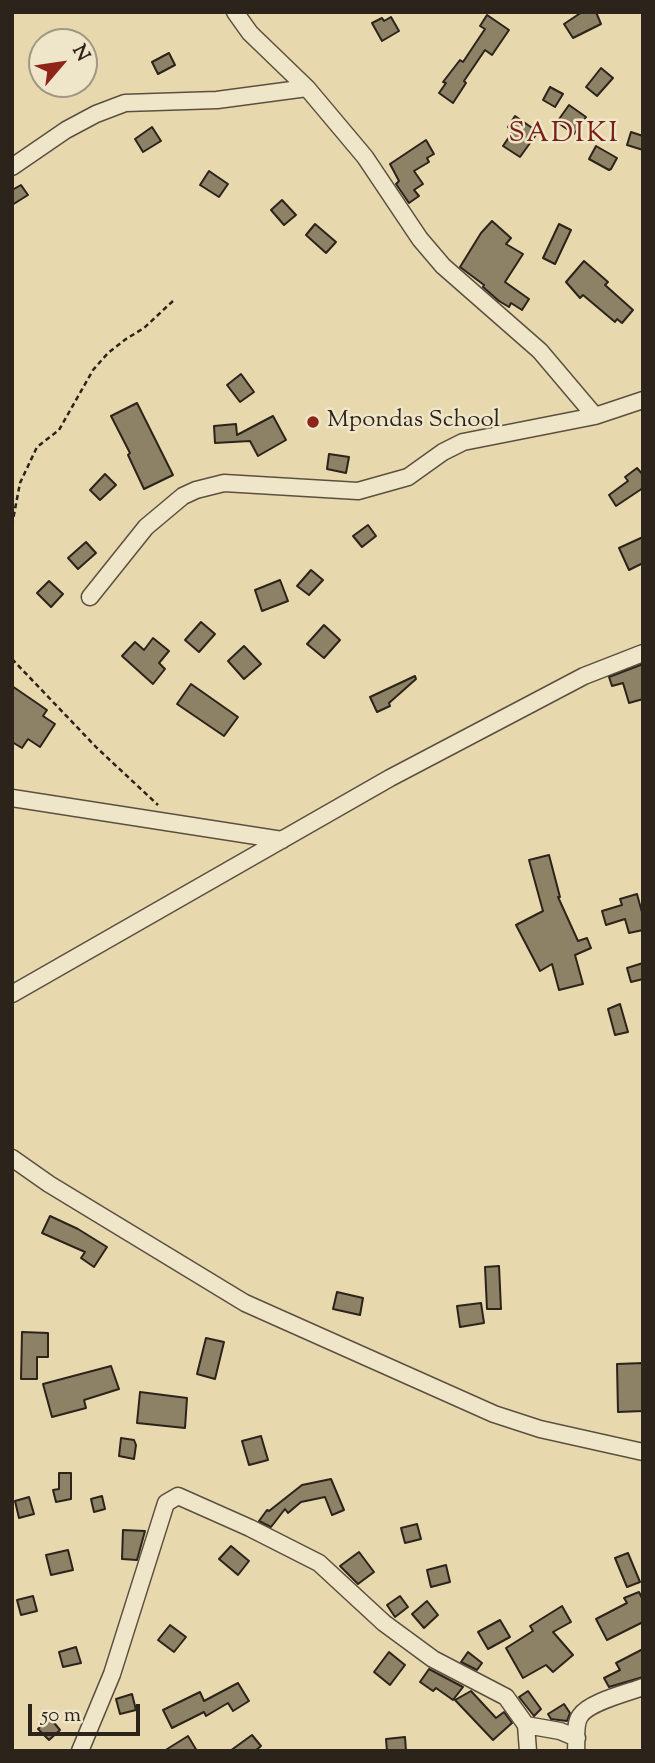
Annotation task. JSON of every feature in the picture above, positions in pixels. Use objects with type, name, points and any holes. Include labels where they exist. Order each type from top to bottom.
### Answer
[{"type":"street","points":[[235,12],[250,33],[307,88],[365,157],[420,239],[443,266],[540,351],[595,416]]},
{"type":"street","points":[[12,167],[66,130],[125,103],[217,100],[307,88]]},
{"type":"street","points":[[90,597],[146,527],[183,496],[196,490],[224,483],[358,491],[408,477],[443,452],[463,442],[595,416],[643,400]]},
{"type":"street","points":[[12,994],[390,778],[584,676],[643,653]]},
{"type":"street","points":[[12,798],[282,840]]},
{"type":"street","points":[[12,1158],[49,1184],[245,1303],[494,1414],[551,1432],[643,1452]]},
{"type":"street","points":[[80,1751],[112,1674],[166,1503],[178,1496],[250,1528],[318,1563],[384,1623],[433,1659],[506,1697],[527,1725],[528,1751]]},
{"type":"street","points":[[577,1744],[577,1724],[580,1716],[588,1709],[643,1687]]},
{"type":"street","points":[[527,1725],[560,1731],[577,1744]]},
{"type":"path","points":[[12,524],[20,482],[37,447],[59,430],[93,370],[108,353],[144,328],[174,300]]},
{"type":"path","points":[[12,659],[97,748],[157,805]]},
{"type":"building","points":[[582,12],[596,12],[601,24],[573,38],[564,24]]},
{"type":"building","points":[[487,15],[509,30],[492,55],[485,50],[453,103],[439,93],[446,83],[443,82],[460,60],[463,62],[485,29],[480,26]]},
{"type":"building","points":[[391,17],[399,31],[382,41],[372,23]]},
{"type":"building","points":[[169,53],[175,65],[158,74],[152,62]]},
{"type":"building","points":[[601,68],[613,78],[597,96],[586,87]]},
{"type":"building","points":[[550,87],[563,94],[555,107],[543,100]]},
{"type":"building","points":[[569,105],[586,117],[574,134],[557,122]]},
{"type":"building","points":[[515,116],[538,132],[520,157],[503,146],[513,131],[508,127]]},
{"type":"building","points":[[152,127],[161,141],[143,152],[135,139]]},
{"type":"building","points":[[631,132],[643,136],[643,150],[627,145]]},
{"type":"building","points":[[426,140],[434,154],[427,158],[429,162],[414,171],[423,184],[414,190],[419,196],[409,203],[396,184],[399,181],[390,164]]},
{"type":"building","points":[[596,146],[617,158],[611,169],[589,159]]},
{"type":"building","points":[[209,171],[228,184],[219,197],[200,185]]},
{"type":"building","points":[[21,185],[28,195],[12,205],[12,190]]},
{"type":"building","points":[[282,200],[296,215],[284,225],[271,210]]},
{"type":"building","points":[[492,221],[511,238],[506,244],[523,254],[505,282],[529,299],[522,310],[511,303],[509,307],[499,301],[484,285],[460,267],[481,233]]},
{"type":"building","points":[[315,224],[336,242],[326,253],[306,235]]},
{"type":"building","points":[[559,224],[571,230],[555,264],[543,258]]},
{"type":"building","points":[[584,261],[608,282],[605,285],[633,310],[622,323],[617,319],[615,322],[583,295],[580,298],[566,282]]},
{"type":"building","points":[[241,374],[254,392],[240,402],[227,385]]},
{"type":"building","points":[[137,403],[173,475],[144,489],[111,416]]},
{"type":"building","points":[[273,416],[286,440],[258,456],[250,441],[215,443],[214,426],[236,424],[237,435]]},
{"type":"building","points":[[329,454],[349,457],[346,473],[327,469]]},
{"type":"building","points":[[637,468],[643,475],[643,488],[616,506],[609,495],[628,481],[625,477]]},
{"type":"building","points":[[105,474],[116,485],[100,500],[90,490]]},
{"type":"building","points":[[368,525],[376,536],[362,547],[353,536]]},
{"type":"building","points":[[643,537],[643,563],[629,570],[619,548]]},
{"type":"building","points":[[86,542],[96,553],[78,569],[68,558]]},
{"type":"building","points":[[311,570],[323,580],[309,595],[297,586]]},
{"type":"building","points":[[280,580],[288,601],[262,611],[255,590]]},
{"type":"building","points":[[49,581],[63,594],[51,607],[37,593]]},
{"type":"building","points":[[201,622],[215,634],[199,652],[185,640]]},
{"type":"building","points":[[324,625],[340,640],[324,658],[307,644]]},
{"type":"building","points":[[153,638],[169,651],[159,663],[165,669],[153,684],[122,656],[135,642],[144,650]]},
{"type":"building","points":[[244,646],[261,664],[244,679],[228,661]]},
{"type":"building","points":[[643,664],[643,699],[629,703],[623,683],[612,686],[609,677]]},
{"type":"building","points":[[415,676],[416,679],[389,703],[390,706],[377,712],[370,697]]},
{"type":"building","points":[[191,684],[238,717],[224,736],[177,704]]},
{"type":"building","points":[[12,686],[47,710],[43,716],[55,724],[40,747],[28,739],[22,748],[12,742]]},
{"type":"building","points":[[549,855],[558,897],[578,941],[587,938],[591,948],[575,955],[583,984],[559,990],[552,964],[540,971],[516,925],[543,911],[529,860]]},
{"type":"building","points":[[637,894],[643,916],[643,930],[629,933],[625,919],[606,925],[602,911],[622,905],[620,899]]},
{"type":"building","points":[[643,963],[643,979],[631,982],[627,968]]},
{"type":"building","points":[[620,1004],[628,1032],[615,1035],[608,1009]]},
{"type":"building","points":[[50,1216],[107,1247],[94,1267],[81,1258],[85,1252],[42,1233]]},
{"type":"building","points":[[499,1266],[501,1309],[487,1309],[485,1267]]},
{"type":"building","points":[[337,1292],[363,1298],[360,1315],[333,1309]]},
{"type":"building","points":[[481,1303],[484,1323],[460,1327],[457,1306]]},
{"type":"building","points":[[22,1332],[48,1333],[48,1357],[37,1357],[37,1379],[21,1379]]},
{"type":"building","points":[[206,1338],[224,1342],[215,1379],[197,1374]]},
{"type":"building","points":[[643,1363],[643,1411],[618,1412],[617,1364]]},
{"type":"building","points":[[111,1366],[119,1389],[84,1400],[86,1408],[52,1417],[43,1384]]},
{"type":"building","points":[[140,1392],[187,1398],[185,1428],[137,1423]]},
{"type":"building","points":[[261,1436],[268,1460],[249,1465],[242,1441]]},
{"type":"building","points":[[121,1438],[134,1440],[134,1459],[119,1456]]},
{"type":"building","points":[[59,1473],[71,1473],[71,1499],[56,1502],[53,1490],[59,1489]]},
{"type":"building","points":[[331,1479],[344,1510],[332,1515],[325,1497],[301,1502],[288,1513],[285,1509],[271,1527],[259,1521],[267,1510],[302,1485]]},
{"type":"building","points":[[102,1496],[105,1509],[94,1512],[91,1499]]},
{"type":"building","points":[[29,1497],[34,1514],[19,1518],[15,1501]]},
{"type":"building","points":[[417,1524],[421,1539],[405,1543],[401,1528]]},
{"type":"building","points":[[123,1530],[145,1531],[137,1560],[122,1559]]},
{"type":"building","points":[[231,1546],[249,1561],[238,1575],[219,1559]]},
{"type":"building","points":[[68,1550],[73,1570],[51,1575],[46,1555]]},
{"type":"building","points":[[359,1552],[374,1572],[358,1584],[340,1566]]},
{"type":"building","points":[[628,1553],[640,1582],[627,1587],[615,1558]]},
{"type":"building","points":[[446,1565],[450,1582],[431,1587],[427,1570]]},
{"type":"building","points":[[639,1592],[643,1600],[643,1622],[607,1640],[596,1619],[627,1603],[624,1598]]},
{"type":"building","points":[[33,1596],[37,1611],[21,1615],[17,1600]]},
{"type":"building","points":[[400,1596],[408,1607],[395,1617],[387,1605]]},
{"type":"building","points":[[427,1601],[438,1615],[424,1628],[412,1614]]},
{"type":"building","points":[[562,1606],[571,1622],[553,1632],[573,1655],[553,1672],[546,1665],[523,1678],[506,1648],[533,1631],[530,1626]]},
{"type":"building","points":[[500,1620],[510,1637],[488,1649],[478,1632]]},
{"type":"building","points":[[170,1625],[186,1637],[174,1652],[158,1640]]},
{"type":"building","points":[[76,1647],[81,1663],[63,1667],[59,1652]]},
{"type":"building","points":[[643,1649],[643,1677],[609,1687],[604,1678],[620,1670],[616,1663]]},
{"type":"building","points":[[389,1652],[405,1665],[390,1685],[374,1672]]},
{"type":"building","points":[[468,1652],[482,1663],[477,1670],[461,1662]]},
{"type":"building","points":[[429,1669],[463,1687],[453,1700],[436,1688],[433,1691],[420,1682]]},
{"type":"building","points":[[238,1683],[249,1701],[233,1711],[228,1703],[206,1716],[204,1712],[172,1728],[163,1710],[200,1692],[204,1701]]},
{"type":"building","points":[[471,1691],[496,1718],[504,1712],[512,1723],[493,1740],[455,1700]]},
{"type":"building","points":[[528,1691],[541,1709],[534,1716],[519,1697]]},
{"type":"building","points":[[132,1694],[136,1710],[120,1714],[116,1699]]},
{"type":"building","points":[[564,1704],[570,1713],[567,1721],[551,1719],[548,1714]]},
{"type":"building","points":[[50,1718],[60,1730],[49,1740],[38,1729]]},
{"type":"building","points":[[252,1735],[261,1746],[255,1751],[230,1751]]},
{"type":"building","points":[[188,1736],[197,1751],[164,1751]]},
{"type":"building","points":[[405,1737],[406,1751],[387,1751],[386,1739]]},
{"type":"place","name":"Mpondas School","points":[[313,422]]},
{"type":"district","name":"SADIKI","points":[[564,136]]}]
